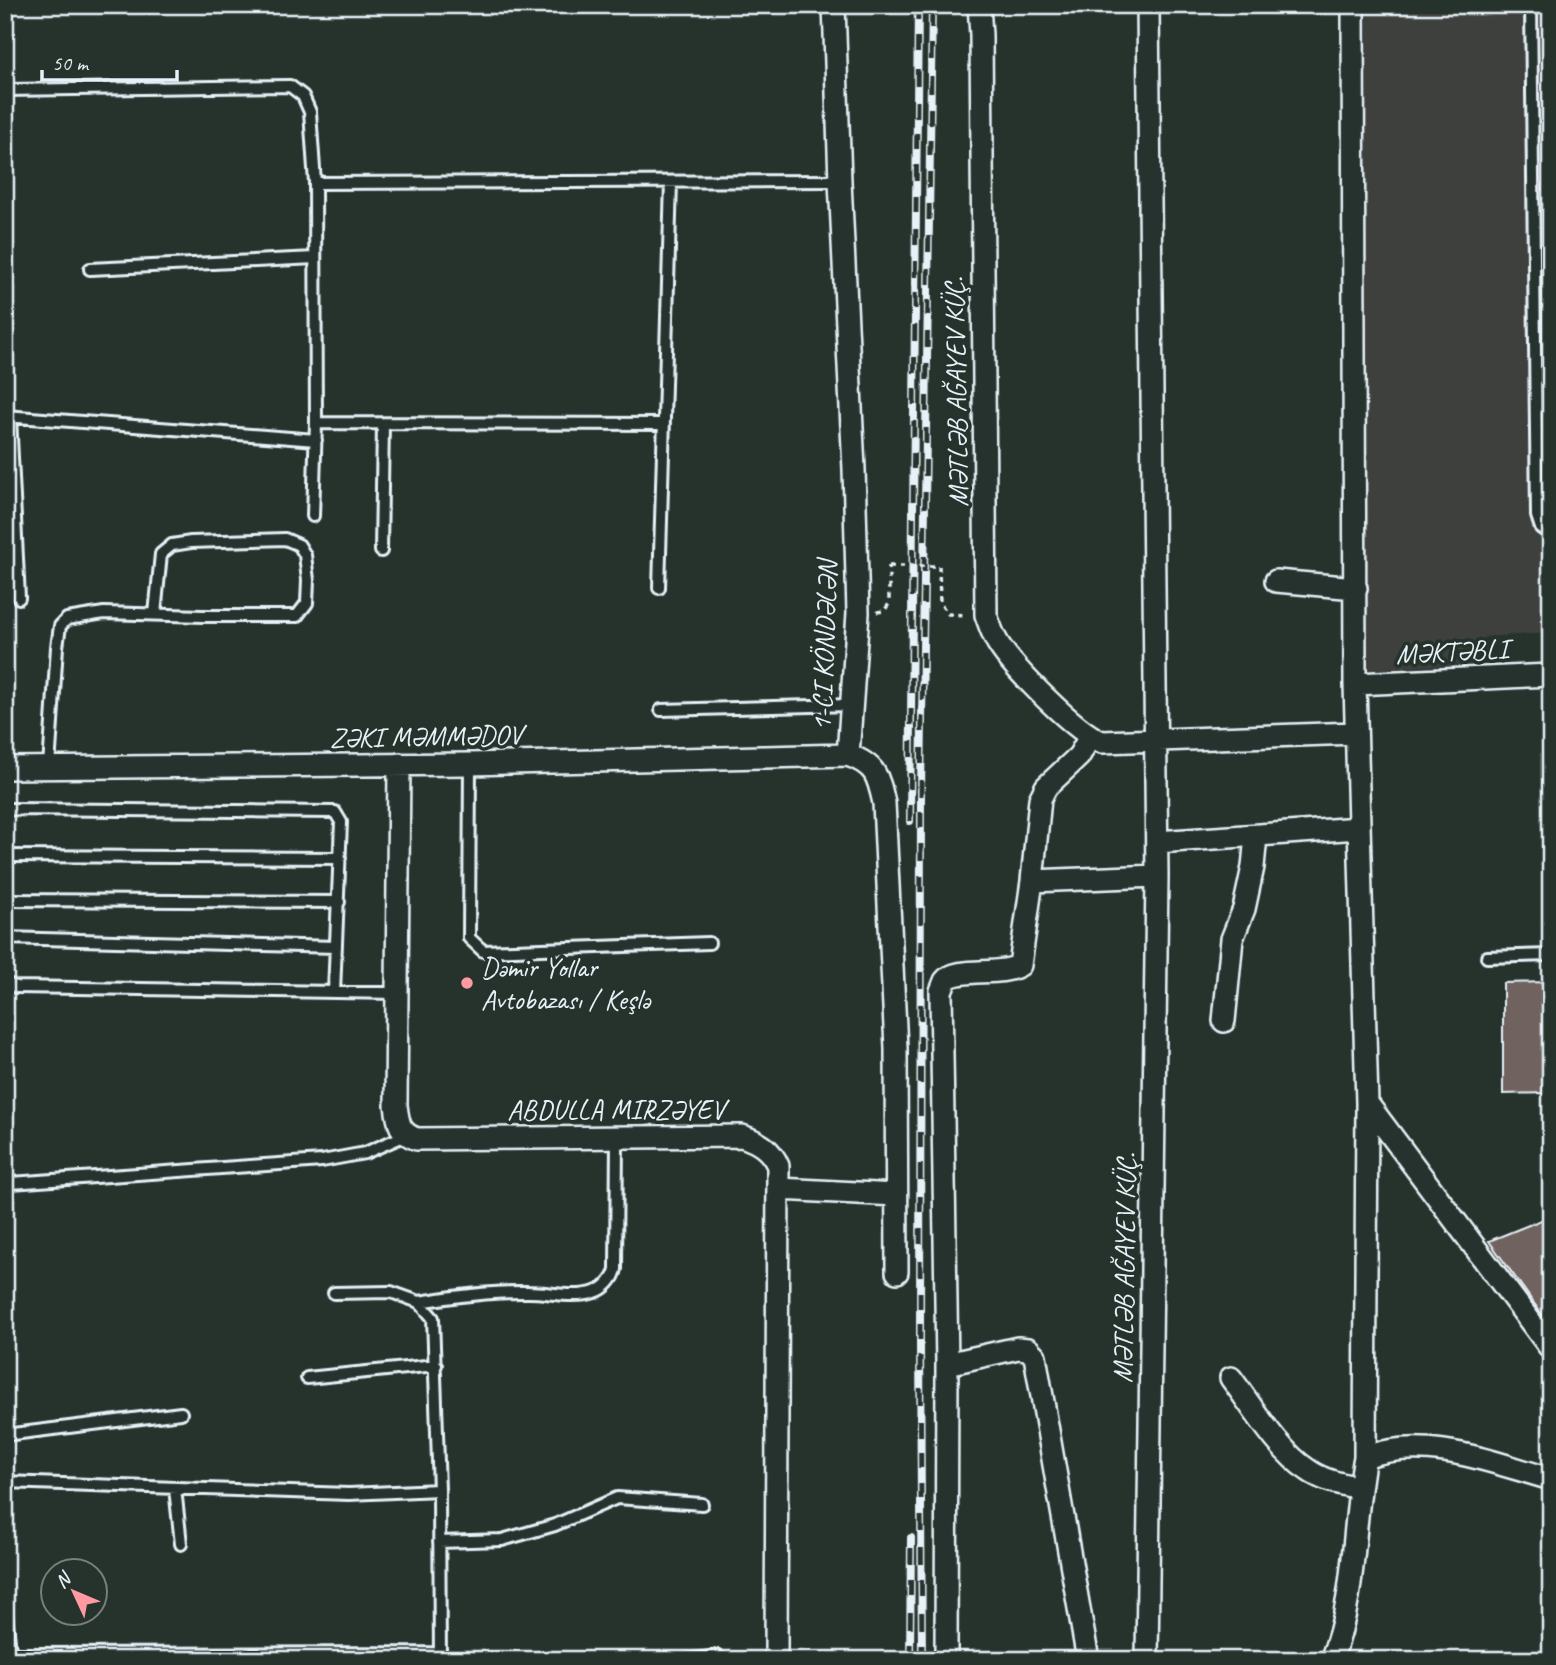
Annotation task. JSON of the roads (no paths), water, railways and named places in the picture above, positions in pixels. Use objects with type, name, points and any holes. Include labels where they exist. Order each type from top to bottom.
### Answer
[{"type":"street","name":"1-CI KÖNDƏLƏN","points":[[834,5],[855,469],[858,613],[848,755],[862,760],[874,770],[884,803],[896,1048],[897,1272]]},
{"type":"street","name":"MƏTLƏB AĞAYEV KÜÇ.","points":[[979,5],[986,615],[999,645],[1016,667],[1090,737]]},
{"type":"street","name":"MƏTLƏB AĞAYEV KÜÇ.","points":[[1147,1660],[1157,876],[1148,5]]},
{"type":"street","points":[[1331,1660],[1344,1622],[1359,1489],[1366,1457],[1367,1102],[1355,684],[1353,5]]},
{"type":"street","points":[[1276,580],[1356,588]]},
{"type":"street","name":"MƏKTƏBLI","points":[[1355,684],[1551,675]]},
{"type":"street","points":[[946,1660],[947,1364],[941,991],[945,981],[953,975],[1012,971],[1020,965],[1040,800],[1046,787],[1079,756],[1090,737],[1102,742],[1116,743],[1356,733]]},
{"type":"street","name":"ZƏKI MƏMMƏDOV","points":[[5,768],[470,764],[848,755]]},
{"type":"street","points":[[399,764],[397,1105],[398,1123],[406,1135]]},
{"type":"street","points":[[1157,842],[1359,828]]},
{"type":"street","points":[[1224,1021],[1231,939],[1244,909],[1256,836]]},
{"type":"street","points":[[1032,881],[1157,876]]},
{"type":"street","points":[[1367,1102],[1551,1349]]},
{"type":"street","name":"ABDULLA MIRZƏYEV","points":[[406,1135],[417,1139],[742,1136],[764,1146],[774,1156],[778,1166],[779,1189],[776,1660]]},
{"type":"street","points":[[779,1189],[896,1195]]},
{"type":"street","points":[[947,1364],[1018,1348],[1028,1349],[1035,1356],[1088,1660]]},
{"type":"street","points":[[1231,1378],[1290,1457],[1308,1471],[1325,1479],[1359,1489]]},
{"type":"street","points":[[1366,1457],[1382,1451],[1414,1447],[1440,1449],[1551,1479]]},
{"type":"lane","points":[[1531,5],[1537,516],[1541,528],[1551,535]]},
{"type":"lane","points":[[5,90],[290,86],[303,96],[310,112],[315,183],[316,440],[313,516]]},
{"type":"lane","points":[[315,183],[840,181]]},
{"type":"lane","points":[[659,588],[671,183]]},
{"type":"lane","points":[[90,269],[315,258]]},
{"type":"lane","points":[[19,598],[8,416],[316,440]]},
{"type":"lane","points":[[316,423],[664,424]]},
{"type":"lane","points":[[381,551],[383,424]]},
{"type":"lane","points":[[49,767],[60,626],[67,619],[104,613],[259,617],[297,615],[307,603],[305,555],[299,545],[285,539],[172,545],[161,554],[155,614]]},
{"type":"lane","points":[[660,710],[851,705]]},
{"type":"lane","points":[[470,764],[469,938],[483,951],[709,943]]},
{"type":"lane","points":[[5,811],[335,812],[341,822],[334,992]]},
{"type":"lane","points":[[5,856],[340,858]]},
{"type":"lane","points":[[5,900],[339,902]]},
{"type":"lane","points":[[5,938],[336,947]]},
{"type":"lane","points":[[1487,957],[1551,955]]},
{"type":"lane","points":[[5,983],[16,987],[397,993]]},
{"type":"lane","points":[[5,1188],[11,1183],[322,1160],[365,1153],[406,1135]]},
{"type":"lane","points":[[419,1302],[466,1294],[578,1294],[596,1292],[608,1283],[615,1269],[617,1137]]},
{"type":"lane","points":[[5,1604],[10,1657],[439,1656],[439,1490],[433,1318],[419,1302],[391,1292],[334,1293]]},
{"type":"lane","points":[[307,1378],[436,1365]]},
{"type":"lane","points":[[5,1435],[181,1413]]},
{"type":"lane","points":[[5,1482],[349,1494],[439,1490]]},
{"type":"lane","points":[[175,1488],[181,1544]]},
{"type":"lane","points":[[439,1542],[502,1540],[555,1525],[617,1498],[702,1504]]},
{"type":"lane","points":[[688,1660],[718,1656]]},
{"type":"railway","points":[[910,821],[918,5]]},
{"type":"railway","points":[[922,1660],[921,792],[932,5]]},
{"type":"railway","points":[[910,1660],[911,1538]]},
{"type":"place","name":"Dəmir Yollar Avtobazası / Keşlə","points":[[467,983]]}]
